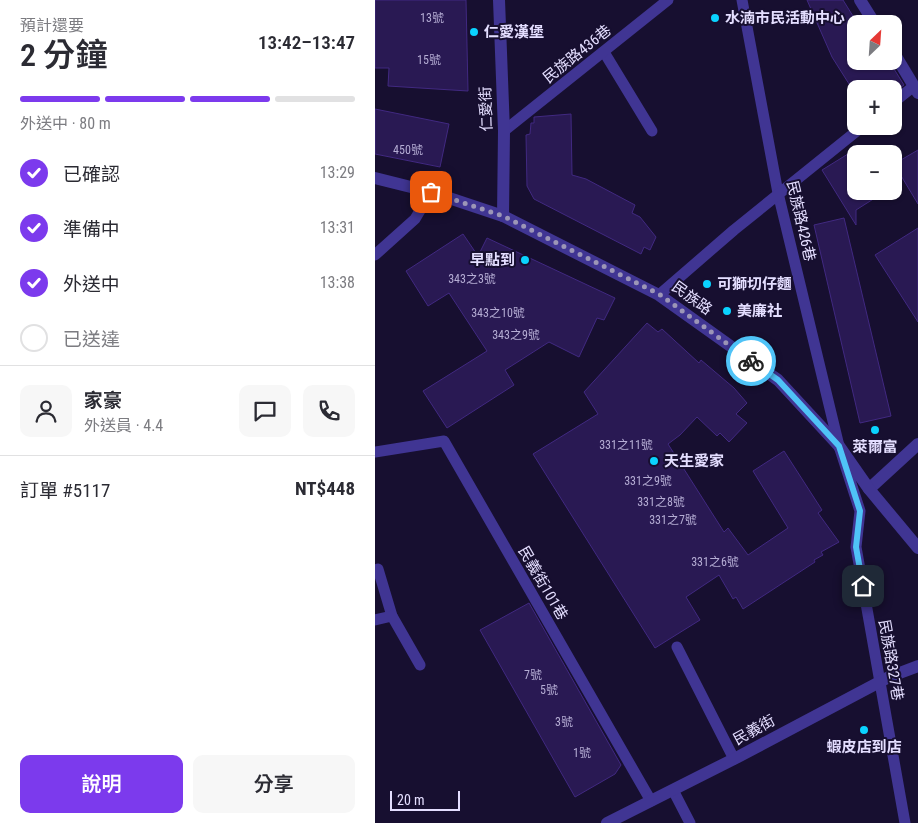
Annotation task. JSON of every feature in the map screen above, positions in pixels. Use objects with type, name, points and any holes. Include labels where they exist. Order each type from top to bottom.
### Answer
[{"type":"street","name":"仁愛街","points":[[499,0],[504,131],[503,216]]},
{"type":"street","points":[[860,0],[869,15]]},
{"type":"street","points":[[903,68],[916,89]]},
{"type":"street","name":"民族路","points":[[375,178],[431,192],[503,216],[659,294],[778,380],[839,446],[869,489],[918,548]]},
{"type":"street","points":[[869,489],[918,444]]},
{"type":"street","name":"民義街","points":[[607,823],[880,683],[918,666]]},
{"type":"lane","name":"民族路436巷","points":[[504,131],[668,0]]},
{"type":"lane","name":"民族路426巷","points":[[742,0],[778,194],[839,446]]},
{"type":"lane","points":[[604,52],[652,131]]},
{"type":"lane","points":[[902,97],[916,89]]},
{"type":"lane","points":[[659,294],[852,135]]},
{"type":"lane","points":[[375,255],[415,219],[431,192]]},
{"type":"lane","name":"民義街101巷","points":[[375,452],[444,441],[651,801]]},
{"type":"lane","name":"民族路327巷","points":[[839,446],[860,511],[856,547],[905,823]]},
{"type":"lane","points":[[378,569],[392,616],[420,666]]},
{"type":"lane","points":[[375,620],[392,616]]},
{"type":"lane","points":[[677,647],[734,759]]},
{"type":"lane","points":[[673,790],[690,823]]},
{"type":"building","points":[[375,0],[466,0],[468,91],[388,86],[389,68],[375,68]]},
{"type":"building","points":[[807,0],[843,0],[852,15],[847,15],[847,70],[895,70],[901,80],[847,81],[832,57]]},
{"type":"building","points":[[375,109],[449,124],[440,167],[375,154]]},
{"type":"building","points":[[571,114],[572,175],[586,179],[635,205],[632,213],[640,217],[656,237],[650,250],[644,247],[641,254],[534,199],[527,186],[526,135],[530,134],[531,123],[534,123],[534,117]]},
{"type":"building","points":[[918,150],[918,204],[902,177],[902,159]]},
{"type":"building","points":[[847,155],[847,200],[872,200],[856,210],[856,225],[822,170]]},
{"type":"building","points":[[844,218],[891,416],[860,423],[814,225]]},
{"type":"building","points":[[918,228],[918,322],[875,255]]},
{"type":"building","points":[[463,234],[478,256],[487,238],[615,298],[604,320],[597,318],[579,357],[549,342],[505,370],[514,385],[447,428],[423,391],[487,351],[449,293],[428,306],[406,271]]},
{"type":"building","points":[[647,323],[658,332],[662,329],[699,363],[701,360],[734,388],[747,403],[736,414],[747,423],[729,442],[720,433],[717,436],[697,417],[680,435],[668,444],[724,532],[728,528],[748,555],[788,528],[753,471],[784,451],[822,510],[818,513],[839,542],[821,552],[823,555],[814,560],[815,562],[743,609],[736,597],[733,599],[719,575],[686,597],[700,620],[655,648],[533,454],[598,414],[584,392]]},
{"type":"building","points":[[529,603],[621,765],[615,774],[575,797],[480,630]]},
{"type":"way so far","points":[[431,192],[503,216],[659,294],[751,361]]},
{"type":"place","name":"水湳市民活動中心","points":[[715,18]]},
{"type":"place","name":"仁愛漢堡","points":[[474,32]]},
{"type":"place","name":"早點到","points":[[525,260]]},
{"type":"place","name":"可獅切仔麵","points":[[707,284]]},
{"type":"place","name":"美廉社","points":[[727,311]]},
{"type":"place","name":"萊爾富","points":[[875,430]]},
{"type":"place","name":"天生愛家","points":[[654,461]]},
{"type":"place","name":"蝦皮店到店","points":[[864,730]]},
{"type":"route","points":[[751,361],[778,380],[839,446],[860,511],[856,547],[863,586]]}]
